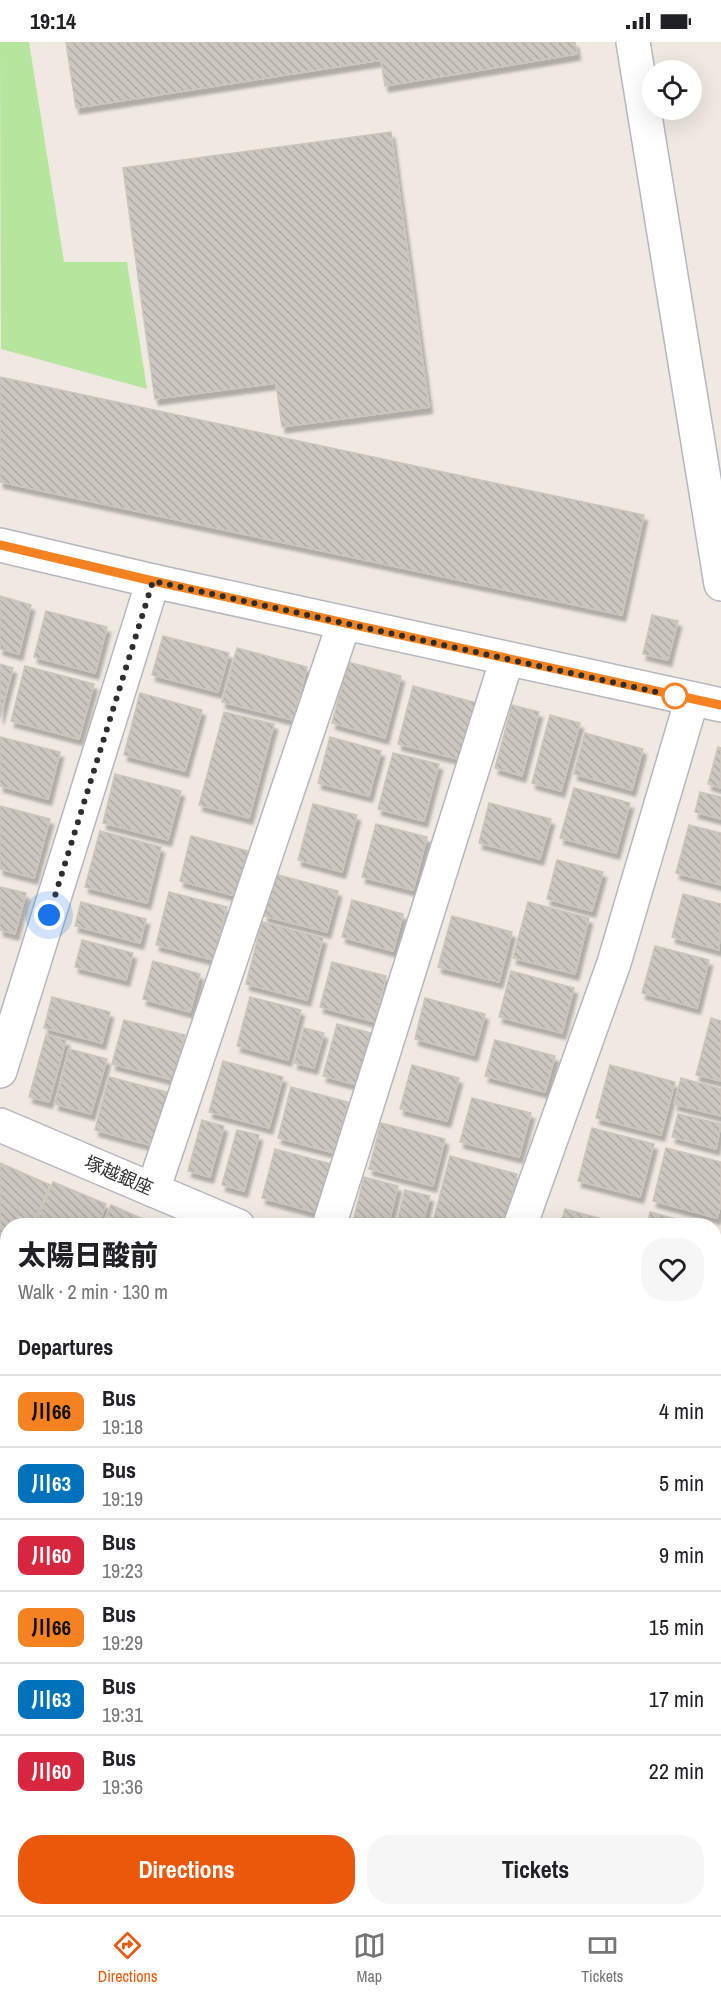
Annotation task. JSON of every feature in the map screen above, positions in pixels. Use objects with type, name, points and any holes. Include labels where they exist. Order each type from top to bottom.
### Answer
[{"type":"street","points":[[633,42],[721,584]]},
{"type":"street","points":[[0,545],[153,581],[707,702],[523,1218]]},
{"type":"street","points":[[0,1071],[153,581]]},
{"type":"street","points":[[153,1190],[344,623]]},
{"type":"street","points":[[332,1218],[507,659]]},
{"type":"street","name":"塚越銀座","points":[[0,1125],[219,1218]]},
{"type":"green space","points":[[0,42],[29,42],[64,262],[127,262],[147,389],[1,349]]},
{"type":"building","points":[[66,42],[575,42],[577,54],[385,86],[381,60],[76,108]]},
{"type":"building","points":[[391,132],[429,407],[282,427],[276,383],[155,399],[123,168]]},
{"type":"building","points":[[0,377],[644,515],[622,615],[0,482]]},
{"type":"building","points":[[0,596],[31,605],[19,654],[0,649]]},
{"type":"building","points":[[46,611],[107,627],[95,673],[34,657]]},
{"type":"building","points":[[652,615],[678,621],[668,660],[643,654]]},
{"type":"building","points":[[163,636],[229,653],[218,692],[152,675]]},
{"type":"building","points":[[237,648],[307,667],[293,720],[222,702]]},
{"type":"building","points":[[348,662],[401,676],[385,738],[332,723]]},
{"type":"building","points":[[0,664],[13,668],[0,718]]},
{"type":"building","points":[[25,666],[94,684],[79,739],[11,721]]},
{"type":"building","points":[[413,686],[477,703],[462,760],[398,744]]},
{"type":"building","points":[[140,693],[202,710],[185,771],[124,755]]},
{"type":"building","points":[[512,705],[539,712],[522,776],[495,768]]},
{"type":"building","points":[[224,712],[274,724],[249,818],[199,805]]},
{"type":"building","points":[[550,715],[580,723],[561,791],[532,783]]},
{"type":"building","points":[[585,733],[643,749],[632,790],[574,774]]},
{"type":"building","points":[[0,737],[60,752],[48,799],[0,786]]},
{"type":"building","points":[[330,737],[381,751],[369,796],[318,783]]},
{"type":"building","points":[[718,747],[721,748],[721,788],[708,784]]},
{"type":"building","points":[[393,753],[439,764],[424,821],[378,809]]},
{"type":"building","points":[[115,774],[181,791],[168,840],[103,823]]},
{"type":"building","points":[[574,788],[630,803],[616,853],[560,838]]},
{"type":"building","points":[[700,792],[721,797],[721,819],[695,812]]},
{"type":"building","points":[[489,803],[551,819],[540,859],[479,843]]},
{"type":"building","points":[[313,804],[357,815],[342,872],[298,860]]},
{"type":"building","points":[[0,806],[50,819],[34,878],[0,869]]},
{"type":"building","points":[[376,824],[427,837],[413,890],[362,877]]},
{"type":"building","points":[[689,825],[721,833],[721,885],[676,873]]},
{"type":"building","points":[[100,831],[161,847],[147,903],[85,887]]},
{"type":"building","points":[[191,836],[248,851],[236,896],[180,881]]},
{"type":"building","points":[[557,860],[603,872],[592,911],[547,899]]},
{"type":"building","points":[[275,874],[338,891],[327,932],[264,916]]},
{"type":"building","points":[[0,887],[26,893],[15,934],[0,930]]},
{"type":"building","points":[[169,892],[227,907],[213,960],[156,945]]},
{"type":"building","points":[[683,894],[721,904],[719,950],[672,937]]},
{"type":"building","points":[[352,900],[403,914],[393,951],[342,937]]},
{"type":"building","points":[[81,902],[146,919],[140,943],[75,926]]},
{"type":"building","points":[[528,902],[589,918],[575,974],[513,958]]},
{"type":"building","points":[[452,916],[512,932],[499,982],[438,967]]},
{"type":"building","points":[[262,922],[323,938],[307,1000],[246,984]]},
{"type":"building","points":[[82,940],[133,953],[126,980],[75,967]]},
{"type":"building","points":[[655,946],[709,960],[697,1008],[642,993]]},
{"type":"building","points":[[153,961],[200,974],[190,1012],[143,999]]},
{"type":"building","points":[[332,962],[386,976],[375,1022],[320,1007]]},
{"type":"building","points":[[511,971],[574,988],[562,1033],[499,1017]]},
{"type":"building","points":[[52,997],[110,1012],[102,1043],[44,1028]]},
{"type":"building","points":[[250,997],[301,1010],[288,1060],[237,1046]]},
{"type":"building","points":[[425,998],[485,1014],[474,1055],[415,1039]]},
{"type":"building","points":[[711,1018],[721,1021],[721,1081],[696,1075]]},
{"type":"building","points":[[124,1020],[185,1035],[173,1080],[112,1064]]},
{"type":"building","points":[[337,1024],[371,1033],[357,1085],[323,1076]]},
{"type":"building","points":[[304,1028],[324,1033],[314,1068],[294,1063]]},
{"type":"building","points":[[46,1035],[66,1040],[49,1102],[29,1097]]},
{"type":"building","points":[[495,1040],[555,1056],[545,1092],[485,1076]]},
{"type":"building","points":[[69,1049],[107,1059],[91,1114],[55,1104]]},
{"type":"building","points":[[223,1061],[283,1077],[269,1128],[209,1112]]},
{"type":"building","points":[[412,1065],[459,1078],[447,1121],[400,1109]]},
{"type":"building","points":[[610,1065],[675,1082],[661,1135],[596,1118]]},
{"type":"building","points":[[109,1077],[167,1092],[153,1146],[95,1130]]},
{"type":"building","points":[[681,1078],[721,1089],[721,1116],[674,1104]]},
{"type":"building","points":[[291,1087],[348,1102],[335,1153],[278,1138]]},
{"type":"building","points":[[472,1098],[531,1113],[519,1157],[460,1142]]},
{"type":"building","points":[[678,1114],[721,1124],[716,1149],[672,1137]]},
{"type":"building","points":[[202,1120],[224,1126],[210,1177],[188,1171]]},
{"type":"building","points":[[381,1123],[445,1139],[433,1186],[369,1169]]},
{"type":"building","points":[[592,1128],[654,1144],[640,1197],[578,1181]]},
{"type":"building","points":[[237,1130],[259,1135],[244,1191],[222,1185]]},
{"type":"building","points":[[666,1148],[721,1162],[721,1204],[717,1218],[653,1201]]},
{"type":"building","points":[[275,1149],[331,1164],[318,1213],[262,1198]]},
{"type":"building","points":[[450,1156],[517,1174],[506,1218],[434,1218]]},
{"type":"building","points":[[0,1163],[50,1185],[36,1218],[0,1218]]},
{"type":"building","points":[[364,1177],[398,1186],[390,1218],[354,1218]]},
{"type":"building","points":[[53,1182],[106,1204],[101,1218],[38,1218]]},
{"type":"building","points":[[405,1190],[430,1196],[424,1218],[398,1218]]},
{"type":"building","points":[[111,1205],[141,1218],[105,1218]]},
{"type":"building","points":[[565,1209],[599,1218],[562,1218]]},
{"type":"building","points":[[650,1212],[672,1218],[649,1218]]},
{"type":"bus line","name":"川66","points":[[0,545],[153,581],[721,705]]},
{"type":"route","points":[[49,915],[153,581],[675,696]]}]
